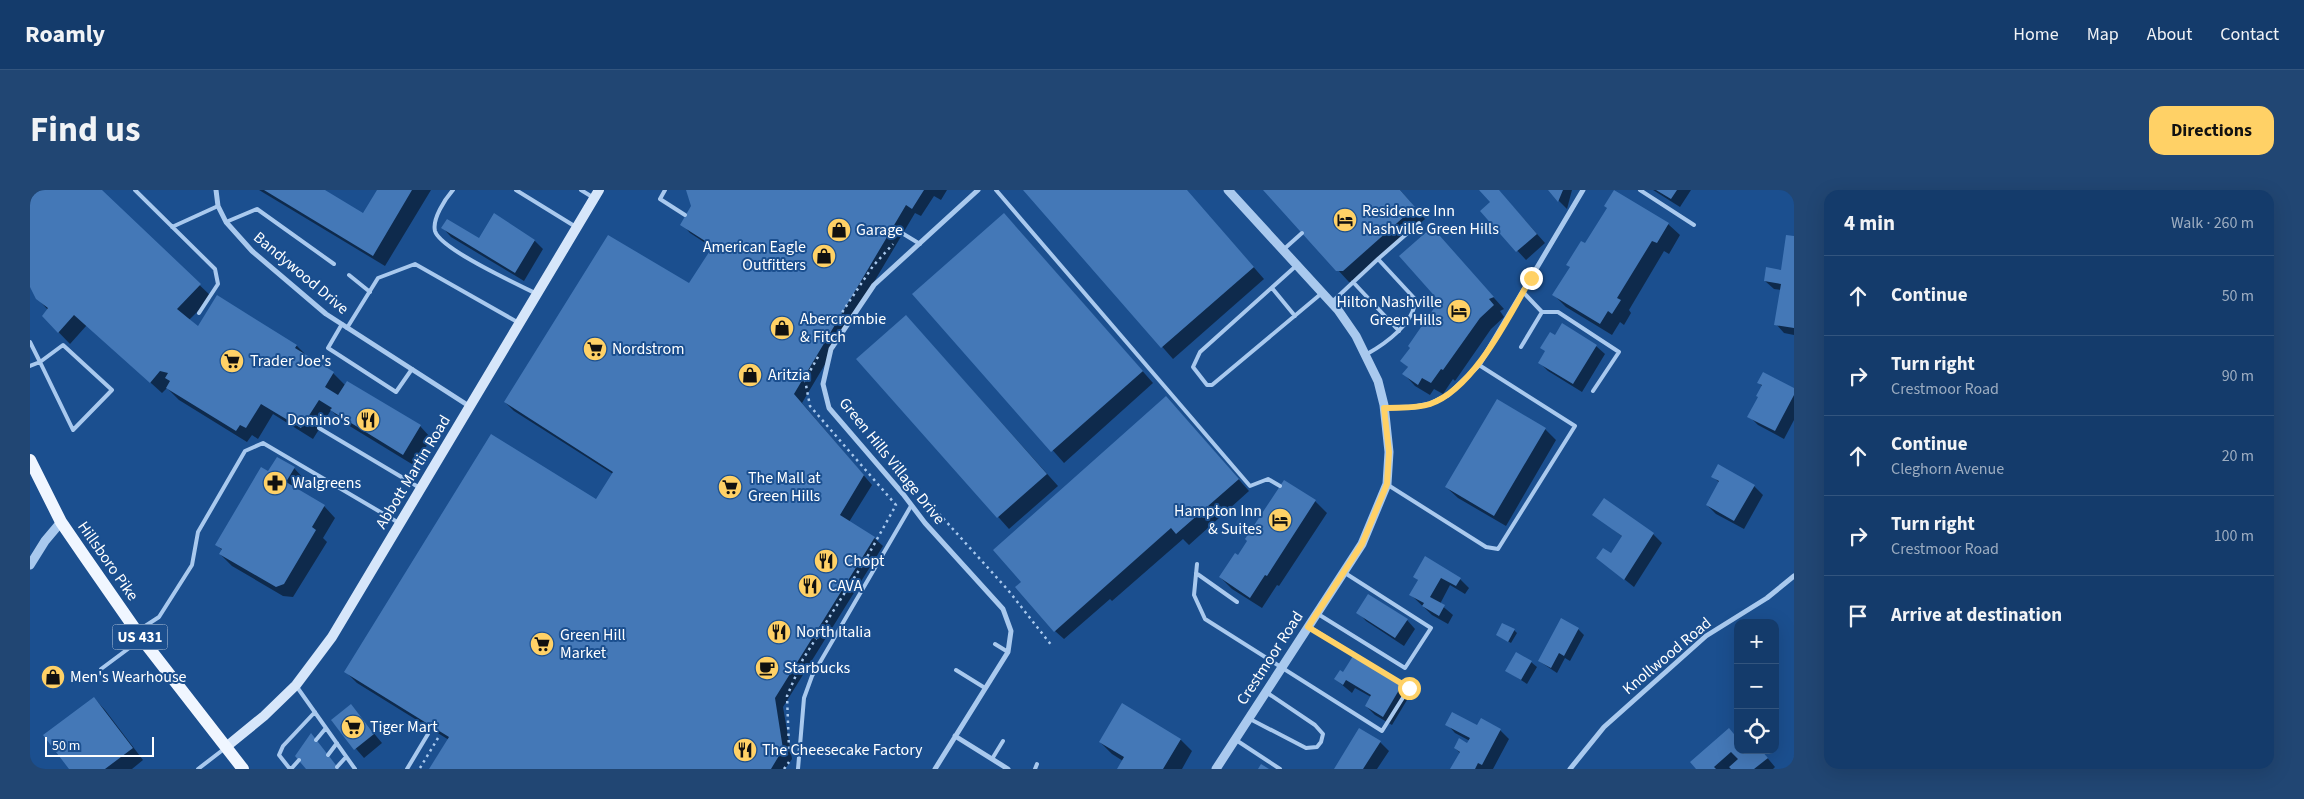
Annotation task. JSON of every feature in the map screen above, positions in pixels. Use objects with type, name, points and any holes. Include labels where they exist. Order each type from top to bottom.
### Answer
[{"type":"main road","name":"Abbott Martin Road","points":[[226,747],[264,716],[296,685],[332,637],[596,194]]},
{"type":"main road","name":"Hillsboro Pike","points":[[30,460],[61,522],[139,635],[243,769]]},
{"type":"street","name":"Bandywood Drive","points":[[216,190],[218,206],[226,222],[252,251],[326,314],[469,406]]},
{"type":"street","name":"Green Hills Village Drive","points":[[935,769],[1008,652],[1011,631],[1003,609],[911,506],[903,494],[829,408],[823,384],[831,349],[874,285],[978,190]]},
{"type":"street","name":"Crestmoor Road","points":[[1216,769],[1316,613],[1345,573],[1362,544],[1387,484],[1389,452],[1384,408],[1378,381],[1367,354],[1356,336],[1331,302],[1228,190]]},
{"type":"street","points":[[1384,408],[1414,407],[1430,404],[1448,396],[1478,365],[1583,190]]},
{"type":"street","points":[[30,565],[45,540],[61,522]]},
{"type":"street","name":"Knollwood Road","points":[[1570,769],[1604,727],[1706,636],[1767,598],[1794,576]]},
{"type":"street","points":[[955,736],[1008,769]]},
{"type":"lane","points":[[135,190],[215,269],[218,284],[199,313]]},
{"type":"lane","points":[[453,190],[437,218],[435,230],[438,237],[455,252],[537,294]]},
{"type":"lane","points":[[516,190],[576,227]]},
{"type":"lane","points":[[581,190],[596,194]]},
{"type":"lane","points":[[665,190],[660,199],[685,215]]},
{"type":"lane","points":[[996,190],[1250,486],[1268,479],[1280,486]]},
{"type":"lane","points":[[1640,190],[1694,225]]},
{"type":"lane","points":[[172,226],[218,206]]},
{"type":"lane","points":[[226,222],[257,210],[334,264]]},
{"type":"lane","points":[[1331,302],[1419,223]]},
{"type":"lane","points":[[892,227],[920,244]]},
{"type":"lane","points":[[1283,250],[1302,233]]},
{"type":"lane","points":[[1367,354],[1382,346],[1399,331],[1415,305],[1415,299],[1378,258]]},
{"type":"lane","points":[[347,328],[378,278],[415,264],[519,323]]},
{"type":"lane","points":[[1297,265],[1200,352],[1193,367],[1201,379],[1207,385],[1212,385],[1322,293]]},
{"type":"lane","points":[[349,275],[370,292]]},
{"type":"lane","points":[[1352,282],[1399,331]]},
{"type":"lane","points":[[1272,288],[1295,316]]},
{"type":"lane","points":[[1523,292],[1542,312],[1558,312],[1619,352],[1593,391]]},
{"type":"lane","points":[[1521,347],[1542,312]]},
{"type":"lane","points":[[342,324],[328,348],[396,392],[412,369]]},
{"type":"lane","points":[[30,342],[40,362],[73,430],[112,390],[63,345],[40,362],[30,366]]},
{"type":"lane","points":[[1387,484],[1486,547],[1498,549],[1575,426],[1478,365]]},
{"type":"lane","points":[[319,428],[420,488]]},
{"type":"lane","points":[[101,669],[159,617],[192,565],[198,532],[245,451],[263,443],[400,523]]},
{"type":"lane","points":[[798,769],[804,698],[812,676],[911,506]]},
{"type":"lane","points":[[1197,564],[1194,595],[1205,619],[1382,731],[1409,688],[1308,627]]},
{"type":"lane","points":[[1196,573],[1237,602]]},
{"type":"lane","points":[[1316,613],[1405,668],[1431,628],[1345,573]]},
{"type":"lane","points":[[995,644],[1008,652]]},
{"type":"lane","points":[[956,670],[985,688]]},
{"type":"lane","points":[[296,685],[354,769]]},
{"type":"lane","points":[[1249,718],[1306,748],[1317,748],[1321,742],[1322,734],[1315,725],[1266,692]]},
{"type":"lane","points":[[298,760],[290,769],[279,754],[283,746],[315,712]]},
{"type":"lane","points":[[316,740],[326,728]]},
{"type":"lane","points":[[407,769],[428,734]]},
{"type":"lane","points":[[1235,740],[1280,769]]},
{"type":"lane","points":[[992,759],[1003,741]]},
{"type":"lane","points":[[328,755],[337,743]]},
{"type":"lane","points":[[198,769],[226,747]]},
{"type":"lane","points":[[337,767],[346,757]]},
{"type":"lane","points":[[1035,769],[1037,764]]},
{"type":"path","points":[[832,330],[873,266],[894,244]]},
{"type":"path","points":[[784,769],[789,763],[790,728],[786,696],[803,659],[866,559],[896,505],[810,406],[805,380],[823,347]]},
{"type":"path","points":[[904,474],[1008,590],[1052,646]]},
{"type":"path","points":[[419,769],[438,738]]},
{"type":"building","points":[[30,190],[102,190],[201,284],[177,309],[198,326],[217,295],[297,345],[295,348],[334,372],[325,387],[338,395],[347,381],[421,425],[403,455],[330,410],[332,408],[319,400],[301,428],[261,404],[246,428],[240,425],[236,431],[166,388],[170,381],[165,378],[168,373],[160,371],[150,383],[74,315],[58,333],[42,316],[48,308],[36,299],[30,287]]},
{"type":"building","points":[[264,190],[325,190],[363,213],[377,190],[412,190],[373,256]]},
{"type":"building","name":"The Mall at Green Hills","points":[[686,190],[924,190],[912,209],[906,205],[794,394],[864,475],[840,515],[875,537],[775,698],[783,749],[771,769],[429,769],[449,737],[344,672],[491,434],[596,499],[613,472],[504,402],[608,235],[689,283],[713,246],[680,225],[691,206]]},
{"type":"building","points":[[1023,190],[1187,190],[1254,267],[1161,348]]},
{"type":"building","name":"Residence Inn Nashville Green Hills","points":[[1263,190],[1400,190],[1415,207],[1343,271],[1336,271]]},
{"type":"building","points":[[1479,190],[1499,190],[1537,234],[1516,252],[1480,211],[1490,202]]},
{"type":"building","points":[[1548,190],[1563,190],[1558,202]]},
{"type":"building","points":[[1614,190],[1669,223],[1657,243],[1652,241],[1617,298],[1621,300],[1612,314],[1608,311],[1600,324],[1552,295],[1570,267],[1566,265],[1581,241],[1585,243],[1607,208],[1604,206]]},
{"type":"building","points":[[1656,190],[1677,190],[1671,199]]},
{"type":"building","points":[[494,213],[535,240],[515,273],[441,228],[447,219],[479,238]]},
{"type":"building","points":[[1004,213],[1143,371],[1051,452],[912,294]]},
{"type":"building","name":"Hilton Nashville Green Hills","points":[[1432,227],[1494,297],[1489,299],[1494,305],[1480,318],[1443,370],[1441,369],[1431,383],[1422,378],[1418,385],[1402,374],[1408,367],[1400,361],[1439,301],[1399,256]]},
{"type":"building","points":[[1786,235],[1794,236],[1794,328],[1774,325],[1781,284],[1764,281],[1766,267],[1781,270]]},
{"type":"building","points":[[906,315],[1047,474],[997,518],[856,359]]},
{"type":"building","points":[[1562,323],[1597,345],[1573,384],[1538,363],[1545,351],[1540,348],[1550,332],[1555,335]]},
{"type":"building","points":[[1763,372],[1794,388],[1794,395],[1775,431],[1747,417],[1758,397],[1756,396],[1762,385],[1757,383]]},
{"type":"building","points":[[1166,396],[1239,479],[1176,534],[1171,528],[1054,632],[1015,587],[1021,582],[993,550]]},
{"type":"building","points":[[1497,399],[1546,428],[1494,516],[1445,487]]},
{"type":"building","name":"Walgreens","points":[[277,457],[295,467],[286,482],[325,505],[312,527],[316,530],[284,584],[276,587],[219,554],[222,549],[215,545],[261,467],[268,471]]},
{"type":"building","points":[[1718,464],[1755,485],[1734,521],[1706,505],[1719,481],[1711,477]]},
{"type":"building","name":"Hampton Inn & Suites","points":[[1284,480],[1316,500],[1267,576],[1265,575],[1250,598],[1219,577],[1235,553],[1238,555],[1247,541],[1245,539]]},
{"type":"building","points":[[1604,498],[1654,533],[1624,580],[1596,558],[1603,548],[1611,553],[1622,536],[1592,515]]},
{"type":"building","points":[[1425,556],[1461,578],[1456,586],[1441,578],[1430,597],[1445,605],[1439,616],[1422,606],[1424,603],[1409,595],[1418,580],[1413,577]]},
{"type":"building","points":[[1368,594],[1408,619],[1395,638],[1356,613]]},
{"type":"building","points":[[1561,618],[1579,628],[1564,656],[1559,653],[1551,668],[1538,661]]},
{"type":"building","points":[[1502,623],[1515,629],[1508,642],[1496,635]]},
{"type":"building","points":[[1516,652],[1532,661],[1521,680],[1505,671]]},
{"type":"building","points":[[1353,656],[1402,685],[1383,717],[1365,706],[1371,695],[1346,680],[1343,685],[1334,679],[1340,670],[1343,672]]},
{"type":"building","points":[[94,697],[133,748],[105,769],[69,769],[43,735]]},
{"type":"building","points":[[1122,703],[1181,739],[1163,769],[1117,769],[1124,757],[1099,742]]},
{"type":"building","name":"Tiger Mart","points":[[351,704],[374,734],[354,750],[331,720]]},
{"type":"building","points":[[1452,712],[1477,725],[1481,718],[1501,729],[1482,765],[1478,763],[1475,769],[1450,769],[1460,752],[1454,748],[1459,738],[1467,743],[1470,738],[1445,725]]},
{"type":"building","points":[[1359,728],[1381,741],[1363,769],[1334,769]]},
{"type":"building","points":[[1729,728],[1734,734],[1734,754],[1764,754],[1768,758],[1754,769],[1731,769],[1729,767],[1738,759],[1731,752],[1714,767],[1716,769],[1696,769],[1690,762]]},
{"type":"building","points":[[311,733],[339,769],[306,769],[295,756]]},
{"type":"building","points":[[1261,764],[1269,769],[1258,769]]},
{"type":"place","name":"Residence Inn Nashville Green Hills","points":[[1345,220]]},
{"type":"place","name":"Garage","points":[[839,230]]},
{"type":"place","name":"American Eagle Outfitters","points":[[824,256]]},
{"type":"place","name":"Hilton Nashville Green Hills","points":[[1459,311]]},
{"type":"place","name":"Abercrombie & Fitch","points":[[782,328]]},
{"type":"place","name":"Nordstrom","points":[[595,349]]},
{"type":"place","name":"Trader Joe's","points":[[232,361]]},
{"type":"place","name":"Aritzia","points":[[750,375]]},
{"type":"place","name":"Domino's","points":[[368,420]]},
{"type":"place","name":"Walgreens","points":[[275,483]]},
{"type":"place","name":"The Mall at Green Hills","points":[[730,487]]},
{"type":"place","name":"Hampton Inn & Suites","points":[[1280,520]]},
{"type":"place","name":"Chopt","points":[[826,561]]},
{"type":"place","name":"CAVA","points":[[810,586]]},
{"type":"place","name":"North Italia","points":[[779,632]]},
{"type":"place","name":"Green Hill Market","points":[[542,644]]},
{"type":"place","name":"Starbucks","points":[[767,668]]},
{"type":"place","name":"Men's Wearhouse","points":[[53,677]]},
{"type":"place","name":"Tiger Mart","points":[[353,727]]},
{"type":"place","name":"The Cheesecake Factory","points":[[745,750]]},
{"type":"route","points":[[1409,688],[1308,627],[1345,573],[1362,544],[1387,484],[1389,452],[1384,408],[1414,407],[1430,404],[1448,396],[1478,365],[1531,278]]}]
